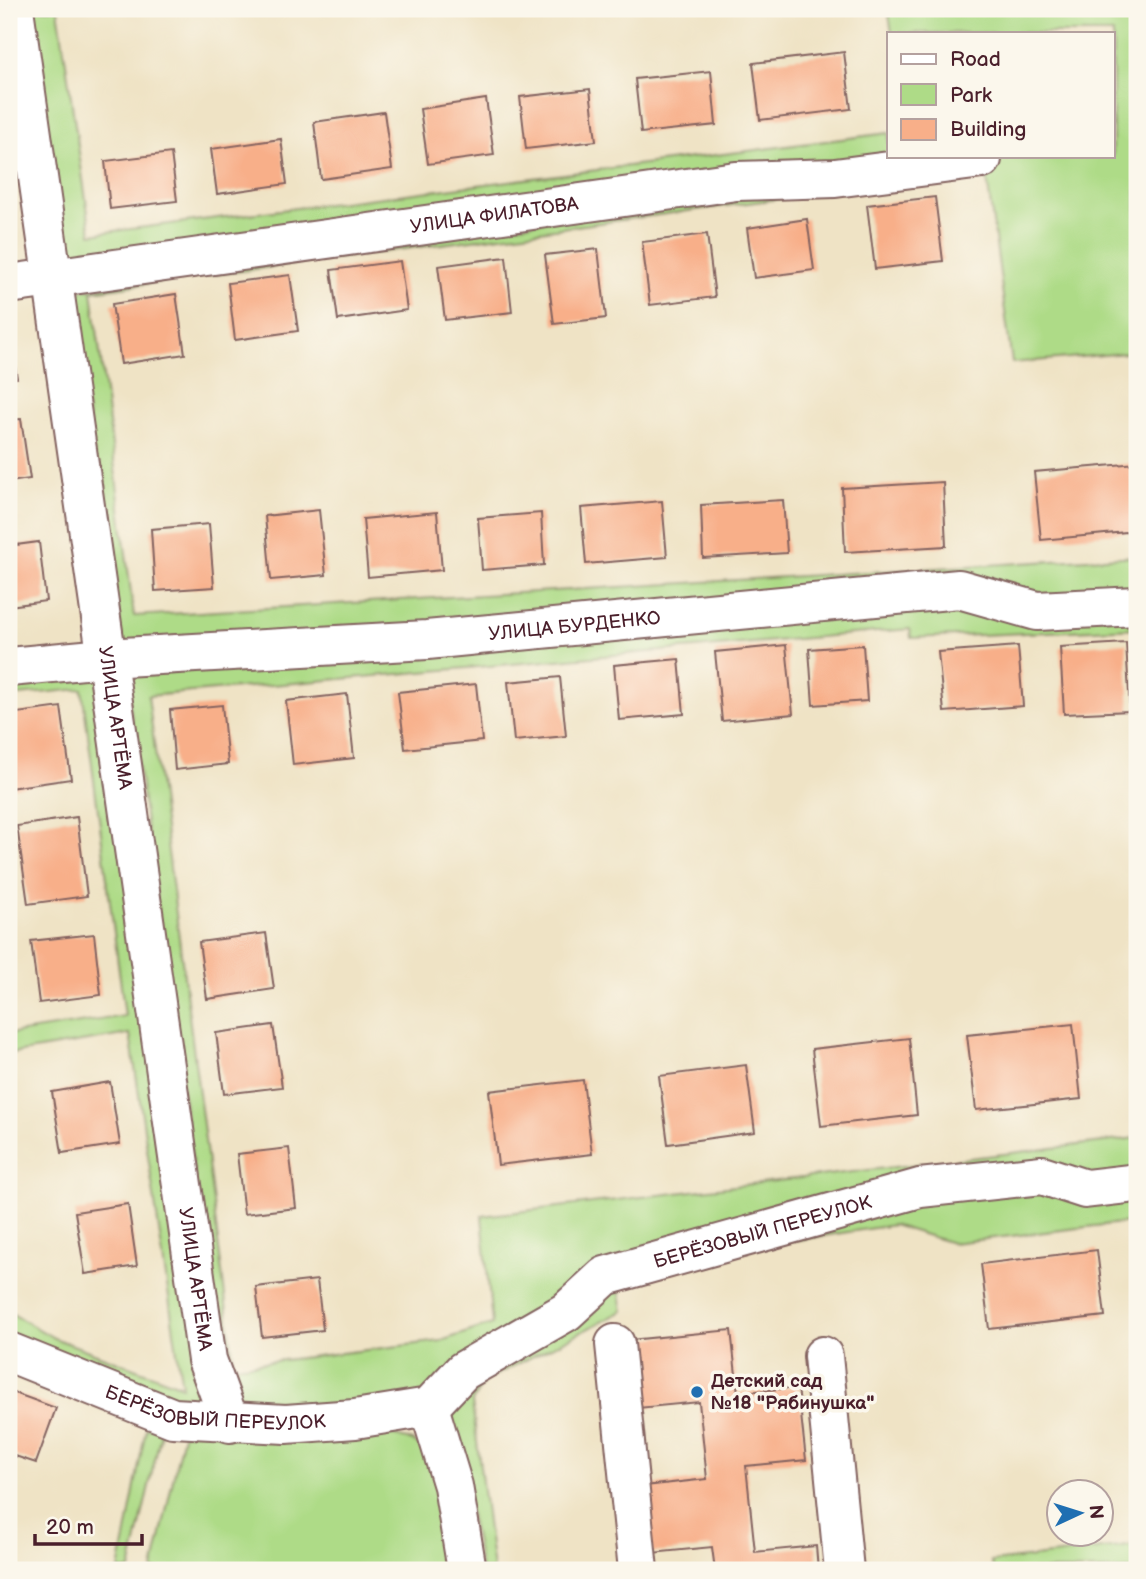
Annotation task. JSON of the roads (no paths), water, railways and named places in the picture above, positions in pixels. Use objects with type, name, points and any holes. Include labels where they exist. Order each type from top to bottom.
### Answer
[{"type":"street","name":"УЛИЦА АРТЁМА","points":[[14,9],[55,276],[105,658],[207,1360],[230,1423]]},
{"type":"street","name":"УЛИЦА ФИЛАТОВА","points":[[9,284],[736,181],[835,178],[982,159]]},
{"type":"street","name":"УЛИЦА БУРДЕНКО","points":[[9,667],[105,658],[427,640],[959,589],[1037,611],[1137,606]]},
{"type":"street","name":"БЕРЁЗОВЫЙ ПЕРЕУЛОК","points":[[9,1352],[173,1418],[286,1424],[355,1419],[429,1407],[463,1371],[566,1312],[605,1276],[920,1188],[1042,1175],[1085,1188],[1137,1184]]},
{"type":"street","points":[[615,1344],[638,1570]]},
{"type":"street","points":[[823,1356],[845,1570]]},
{"type":"street","points":[[429,1407],[453,1486],[467,1570]]},
{"type":"place","name":"Детский сад №18 \"Рябинушка\"","points":[[697,1392]]}]
